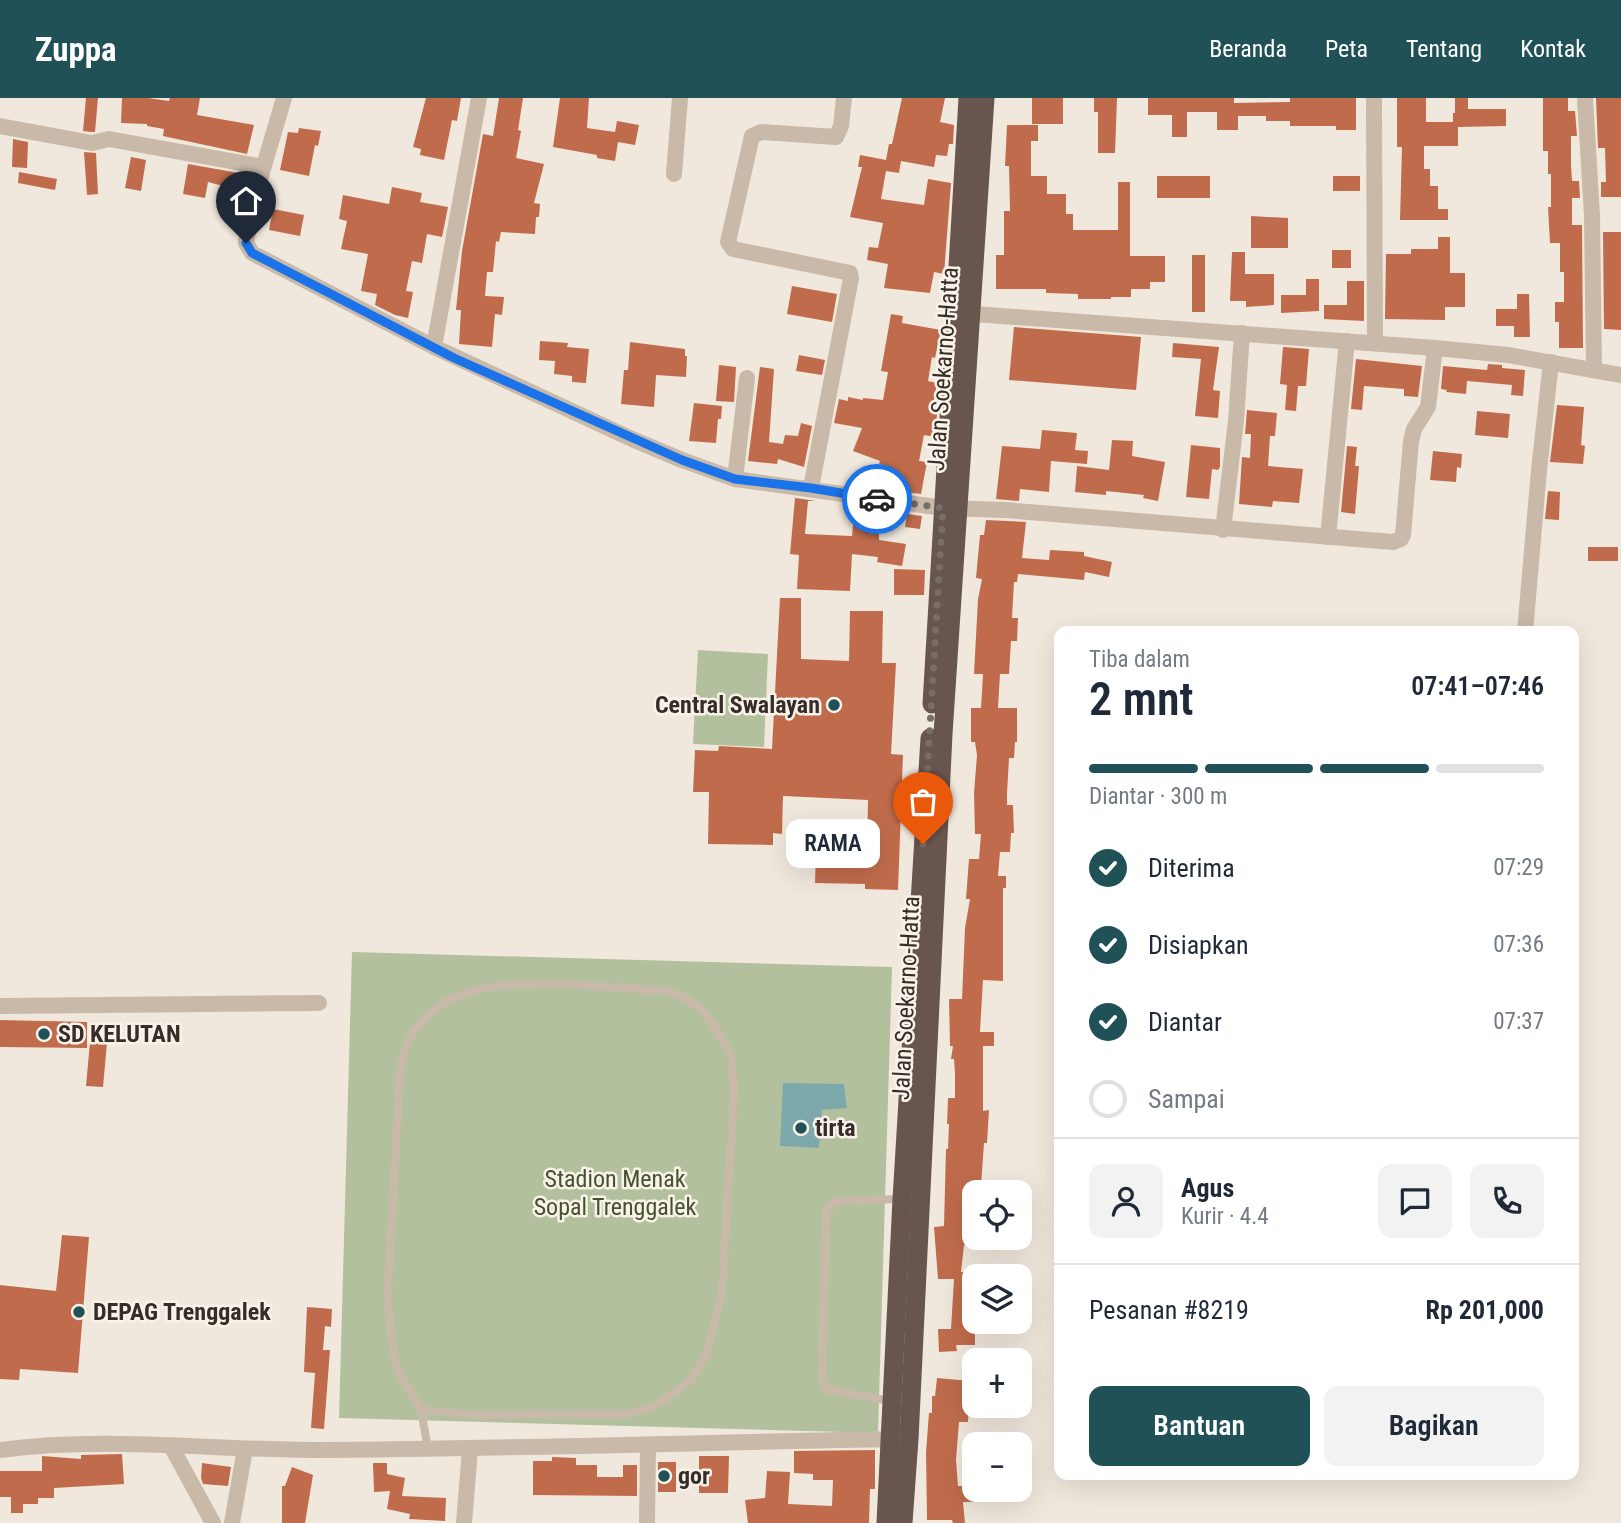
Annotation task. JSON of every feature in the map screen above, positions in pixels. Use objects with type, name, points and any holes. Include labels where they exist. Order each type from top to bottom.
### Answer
[{"type":"highway","name":"Jalan Soekarno-Hatta","points":[[903,1523],[900,1439],[936,734],[963,313],[968,98]]},
{"type":"highway","name":"Jalan Soekarno-Hatta","points":[[963,313],[985,98]]},
{"type":"highway","name":"Jalan Soekarno-Hatta","points":[[886,1523],[900,1439]]},
{"type":"street","points":[[284,98],[247,232],[246,243],[252,253],[434,347],[632,439],[693,465],[735,479],[951,508],[1031,512],[1393,542],[1401,539],[1404,529],[1411,441],[1414,429],[1428,407],[1435,348]]},
{"type":"street","points":[[434,347],[479,98]]},
{"type":"street","points":[[674,174],[680,98]]},
{"type":"street","points":[[811,488],[850,273],[733,249],[727,242],[752,136],[761,132],[836,137],[842,126],[844,98]]},
{"type":"street","points":[[1374,98],[1375,343]]},
{"type":"street","points":[[1585,98],[1594,370]]},
{"type":"street","points":[[0,125],[92,143],[109,139],[264,167]]},
{"type":"street","points":[[963,313],[1435,348],[1551,362],[1621,375]]},
{"type":"street","points":[[1223,530],[1236,421],[1242,333]]},
{"type":"street","points":[[1328,537],[1347,341]]},
{"type":"street","points":[[1526,626],[1551,362]]},
{"type":"street","points":[[735,479],[747,378]]},
{"type":"street","points":[[0,1006],[319,1003]]},
{"type":"street","points":[[0,1450],[110,1442],[171,1447],[470,1449],[900,1439]]},
{"type":"street","points":[[647,1523],[648,1446]]},
{"type":"street","points":[[171,1447],[213,1523]]},
{"type":"street","points":[[232,1523],[245,1448]]},
{"type":"street","points":[[464,1523],[470,1449]]},
{"type":"lane","points":[[421,1410],[469,1415],[626,1414],[650,1408],[666,1399],[692,1378],[699,1368],[707,1353],[722,1293],[733,1068],[731,1056],[716,1028],[700,1008],[684,997],[666,991],[571,984],[501,985],[464,993],[435,1009],[409,1039],[400,1070],[388,1291],[390,1328],[397,1368],[421,1410],[428,1449]]},
{"type":"lane","points":[[902,1403],[826,1389],[822,1379],[826,1211],[836,1201],[911,1199]]},
{"type":"green space","points":[[698,650],[768,654],[764,747],[693,744]]},
{"type":"green space","name":"Stadion Menak Sopal Trenggalek","points":[[352,952],[892,967],[878,1433],[339,1418]]},
{"type":"water","name":"tirta","points":[[783,1083],[844,1084],[847,1108],[822,1110],[819,1148],[780,1146]]},
{"type":"building","points":[[86,98],[98,98],[95,132],[83,131]]},
{"type":"building","points":[[122,98],[169,101],[170,98],[200,98],[197,115],[254,125],[247,154],[163,136],[164,129],[147,124],[121,123]]},
{"type":"building","points":[[426,98],[461,98],[457,121],[452,120],[444,160],[420,155],[421,149],[413,147]]},
{"type":"building","points":[[499,98],[523,98],[516,158],[544,164],[534,203],[540,204],[539,217],[536,217],[535,234],[501,232],[499,242],[496,241],[493,272],[487,272],[485,296],[504,297],[502,315],[495,314],[492,347],[459,344],[461,310],[456,310],[462,251],[483,134],[493,136]]},
{"type":"building","points":[[560,98],[589,98],[587,128],[615,132],[617,121],[639,125],[635,145],[618,142],[615,161],[553,147]]},
{"type":"building","points":[[902,98],[945,98],[940,122],[954,125],[953,144],[949,144],[947,156],[936,155],[934,167],[901,161],[899,173],[886,171],[881,199],[924,205],[928,179],[951,183],[944,274],[934,272],[930,293],[884,288],[888,264],[867,260],[869,247],[878,248],[883,223],[850,217],[862,167],[858,167],[860,155],[886,160]]},
{"type":"building","points":[[1032,98],[1063,98],[1063,124],[1032,124]]},
{"type":"building","points":[[1094,98],[1117,98],[1115,153],[1098,153],[1098,112],[1094,112]]},
{"type":"building","points":[[1148,98],[1234,98],[1234,103],[1290,102],[1290,98],[1356,98],[1356,130],[1336,130],[1336,126],[1290,126],[1290,121],[1266,121],[1266,116],[1238,116],[1238,130],[1217,130],[1217,112],[1187,112],[1187,137],[1172,137],[1172,115],[1148,115]]},
{"type":"building","points":[[1397,98],[1426,98],[1426,122],[1453,122],[1455,98],[1468,98],[1468,109],[1506,109],[1506,126],[1458,127],[1458,146],[1424,146],[1424,169],[1430,169],[1430,186],[1438,186],[1438,209],[1448,209],[1448,220],[1400,220],[1402,147],[1397,147]]},
{"type":"building","points":[[1543,98],[1568,98],[1568,111],[1575,111],[1577,136],[1571,136],[1571,165],[1572,181],[1579,181],[1580,198],[1572,198],[1572,225],[1582,225],[1583,348],[1559,348],[1559,322],[1555,322],[1555,302],[1564,302],[1564,272],[1560,272],[1560,243],[1550,243],[1548,207],[1551,207],[1551,174],[1548,174],[1548,151],[1543,151]]},
{"type":"building","points":[[1596,98],[1621,98],[1621,197],[1601,197],[1601,182],[1606,182],[1605,148],[1598,148]]},
{"type":"building","points":[[1007,125],[1038,125],[1038,141],[1031,141],[1031,176],[1047,176],[1047,194],[1066,194],[1066,214],[1073,214],[1073,230],[1118,230],[1118,182],[1130,182],[1130,256],[1165,256],[1165,282],[1150,282],[1150,289],[1131,289],[1131,297],[1111,299],[1078,299],[1078,294],[1046,293],[1046,289],[996,289],[996,255],[1004,255],[1004,211],[1010,211],[1009,166],[1005,166]]},
{"type":"building","points":[[299,128],[321,131],[318,146],[315,145],[309,176],[280,170],[288,132],[298,133]]},
{"type":"building","points":[[13,139],[28,142],[27,168],[12,167]]},
{"type":"building","points":[[84,152],[96,153],[98,194],[87,195]]},
{"type":"building","points":[[131,157],[146,160],[141,191],[125,188]]},
{"type":"building","points":[[188,164],[250,175],[243,200],[233,198],[235,189],[208,182],[205,198],[183,194]]},
{"type":"building","points":[[19,172],[57,179],[55,190],[18,183]]},
{"type":"building","points":[[1157,176],[1210,176],[1210,198],[1157,198]]},
{"type":"building","points":[[1333,176],[1360,176],[1360,191],[1333,191]]},
{"type":"building","points":[[392,187],[422,193],[420,202],[448,207],[442,237],[427,234],[422,263],[412,261],[406,291],[413,292],[408,318],[375,305],[377,294],[361,291],[368,254],[341,249],[347,221],[339,219],[343,195],[389,204]]},
{"type":"building","points":[[273,209],[304,215],[300,236],[269,230]]},
{"type":"building","points":[[1251,216],[1288,218],[1288,248],[1251,248]]},
{"type":"building","points":[[1603,232],[1621,232],[1621,330],[1604,329]]},
{"type":"building","points":[[1438,237],[1450,237],[1450,273],[1465,273],[1465,307],[1445,307],[1445,320],[1385,319],[1386,254],[1411,254],[1411,249],[1438,249]]},
{"type":"building","points":[[1332,250],[1351,250],[1351,268],[1332,268]]},
{"type":"building","points":[[1232,252],[1245,252],[1245,274],[1274,274],[1274,305],[1246,307],[1246,301],[1230,301]]},
{"type":"building","points":[[1192,255],[1205,255],[1205,312],[1192,312]]},
{"type":"building","points":[[1306,279],[1319,279],[1319,311],[1281,313],[1281,295],[1306,295]]},
{"type":"building","points":[[1347,281],[1364,281],[1364,321],[1324,319],[1324,305],[1347,305]]},
{"type":"building","points":[[792,286],[837,294],[832,322],[787,314]]},
{"type":"building","points":[[1517,294],[1529,294],[1530,337],[1514,337],[1514,326],[1496,326],[1496,309],[1517,309]]},
{"type":"building","points":[[891,314],[903,316],[902,323],[941,330],[928,381],[937,383],[932,412],[937,413],[936,434],[935,437],[924,435],[919,461],[927,462],[921,494],[883,489],[888,466],[853,451],[862,428],[834,423],[839,399],[848,401],[848,397],[883,400],[888,372],[881,371]]},
{"type":"building","points":[[1014,327],[1141,337],[1136,390],[1009,380]]},
{"type":"building","points":[[540,341],[568,343],[567,347],[589,349],[586,383],[572,382],[572,376],[554,374],[555,361],[539,360]]},
{"type":"building","points":[[630,342],[685,349],[686,377],[656,375],[654,407],[621,404]]},
{"type":"building","points":[[1173,343],[1219,347],[1213,390],[1220,391],[1218,418],[1195,416],[1201,359],[1172,357]]},
{"type":"building","points":[[1283,347],[1309,349],[1306,386],[1298,386],[1296,411],[1285,410],[1287,385],[1280,384]]},
{"type":"building","points":[[799,355],[825,360],[822,375],[796,371]]},
{"type":"building","points":[[1356,359],[1422,366],[1418,397],[1404,396],[1404,389],[1364,386],[1362,410],[1351,409]]},
{"type":"building","points":[[1488,364],[1525,370],[1523,396],[1511,395],[1512,385],[1467,381],[1466,394],[1441,389],[1443,366],[1487,370]]},
{"type":"building","points":[[719,365],[736,367],[734,402],[716,401]]},
{"type":"building","points":[[760,367],[774,369],[769,442],[783,444],[785,435],[798,436],[801,423],[812,426],[804,467],[778,459],[777,464],[748,461]]},
{"type":"building","points":[[694,403],[722,406],[716,443],[689,441]]},
{"type":"building","points":[[1557,405],[1584,407],[1581,445],[1585,446],[1583,464],[1550,462]]},
{"type":"building","points":[[1247,410],[1277,413],[1275,436],[1270,436],[1268,466],[1303,469],[1299,503],[1273,501],[1272,507],[1239,504],[1242,457],[1250,458],[1251,434],[1245,434]]},
{"type":"building","points":[[1477,411],[1510,414],[1508,438],[1475,435]]},
{"type":"building","points":[[1042,430],[1077,433],[1075,450],[1088,451],[1087,464],[1051,461],[1049,492],[1020,489],[1019,501],[996,499],[1002,446],[1040,449]]},
{"type":"building","points":[[1112,440],[1133,441],[1132,456],[1165,462],[1158,501],[1143,498],[1144,495],[1106,491],[1106,495],[1075,492],[1077,466],[1109,470]]},
{"type":"building","points":[[1191,445],[1220,448],[1220,467],[1218,470],[1212,469],[1209,499],[1186,497]]},
{"type":"building","points":[[1347,446],[1357,447],[1355,466],[1359,466],[1355,514],[1341,512]]},
{"type":"building","points":[[1433,451],[1462,454],[1461,468],[1457,467],[1456,482],[1430,480]]},
{"type":"building","points":[[1548,491],[1560,492],[1559,520],[1545,519]]},
{"type":"building","points":[[789,497],[816,501],[808,501],[805,534],[852,536],[855,506],[879,510],[876,531],[879,532],[879,540],[906,544],[902,566],[877,562],[878,557],[852,554],[850,591],[797,589],[799,555],[790,554],[795,498]]},
{"type":"building","points":[[907,514],[922,516],[920,529],[905,527]]},
{"type":"building","points":[[986,520],[1026,522],[1022,558],[1049,560],[1050,550],[1084,552],[1084,556],[1112,562],[1109,577],[1085,572],[1084,580],[1018,574],[1017,582],[1014,582],[1012,618],[1018,618],[1017,641],[1011,641],[1009,674],[1000,674],[998,708],[1017,708],[1017,742],[1014,758],[1009,758],[1007,794],[1007,805],[1013,805],[1014,833],[1011,833],[1010,852],[1000,852],[998,876],[1006,876],[1006,888],[1003,888],[1003,981],[983,980],[980,1032],[994,1032],[994,1046],[983,1046],[983,1111],[989,1110],[987,1143],[984,1143],[981,1180],[962,1180],[962,1334],[975,1334],[975,1345],[956,1345],[957,1351],[939,1352],[938,1329],[951,1329],[954,1279],[938,1279],[934,1227],[944,1226],[948,1098],[955,1098],[949,999],[962,999],[965,928],[970,899],[966,899],[969,859],[979,859],[981,834],[975,834],[977,755],[975,742],[971,742],[971,708],[981,708],[983,674],[974,674],[978,599],[982,579],[976,578],[980,535],[984,535]]},
{"type":"building","points":[[1588,547],[1618,547],[1618,561],[1588,561]]},
{"type":"building","points":[[894,569],[925,570],[924,595],[894,595]]},
{"type":"building","name":"Central Swalayan","points":[[780,598],[801,598],[801,659],[849,661],[850,611],[883,611],[882,663],[896,663],[891,754],[903,755],[898,890],[865,889],[865,884],[815,883],[816,851],[867,852],[868,800],[783,796],[782,834],[773,833],[773,845],[708,844],[709,792],[693,792],[695,750],[718,751],[719,746],[772,749]]},
{"type":"building","name":"SD KELUTAN","points":[[0,1020],[87,1022],[87,1048],[0,1047]]},
{"type":"building","points":[[90,1042],[107,1043],[103,1087],[86,1086]]},
{"type":"building","points":[[62,1235],[89,1237],[78,1373],[20,1369],[19,1380],[0,1379],[0,1285],[56,1291]]},
{"type":"building","points":[[307,1307],[332,1309],[331,1327],[325,1326],[323,1350],[330,1350],[324,1429],[311,1428],[315,1373],[304,1372]]},
{"type":"building","points":[[937,1378],[962,1380],[962,1418],[968,1418],[968,1422],[959,1422],[956,1460],[958,1486],[962,1486],[965,1523],[927,1520],[926,1452],[929,1413],[932,1413],[932,1396],[935,1396]]},
{"type":"building","points":[[875,1450],[875,1489],[870,1489],[869,1523],[748,1523],[745,1500],[765,1498],[767,1471],[790,1472],[788,1504],[832,1506],[833,1480],[813,1480],[813,1474],[794,1473],[794,1451]]},
{"type":"building","points":[[122,1454],[124,1484],[54,1488],[54,1498],[38,1498],[38,1504],[23,1504],[23,1513],[11,1513],[11,1497],[0,1497],[0,1471],[42,1471],[42,1456],[81,1459],[81,1455]]},
{"type":"building","points":[[699,1456],[729,1456],[728,1493],[699,1493]]},
{"type":"building","points":[[552,1457],[576,1458],[576,1465],[597,1465],[597,1477],[623,1477],[623,1465],[637,1465],[637,1496],[533,1495],[533,1461],[552,1461]]},
{"type":"building","points":[[658,1462],[676,1462],[676,1492],[658,1492]]},
{"type":"building","points":[[202,1463],[231,1467],[228,1486],[203,1484]]},
{"type":"building","points":[[373,1463],[387,1463],[387,1474],[405,1478],[402,1496],[446,1498],[445,1521],[409,1519],[410,1514],[387,1509],[390,1491],[374,1492]]},
{"type":"building","points":[[292,1467],[313,1475],[305,1523],[282,1523],[282,1486],[285,1486]]},
{"type":"way so far","points":[[877,499],[943,508],[923,844]]},
{"type":"place","name":"Central Swalayan","points":[[834,705]]},
{"type":"place","name":"RAMA","points":[[923,844]]},
{"type":"place","name":"SD KELUTAN","points":[[44,1034]]},
{"type":"place","name":"tirta","points":[[801,1128]]},
{"type":"place","name":"DEPAG Trenggalek","points":[[79,1312]]},
{"type":"place","name":"gor","points":[[664,1476]]},
{"type":"route","points":[[246,243],[252,253],[454,358],[682,460],[735,479],[877,499]]}]
